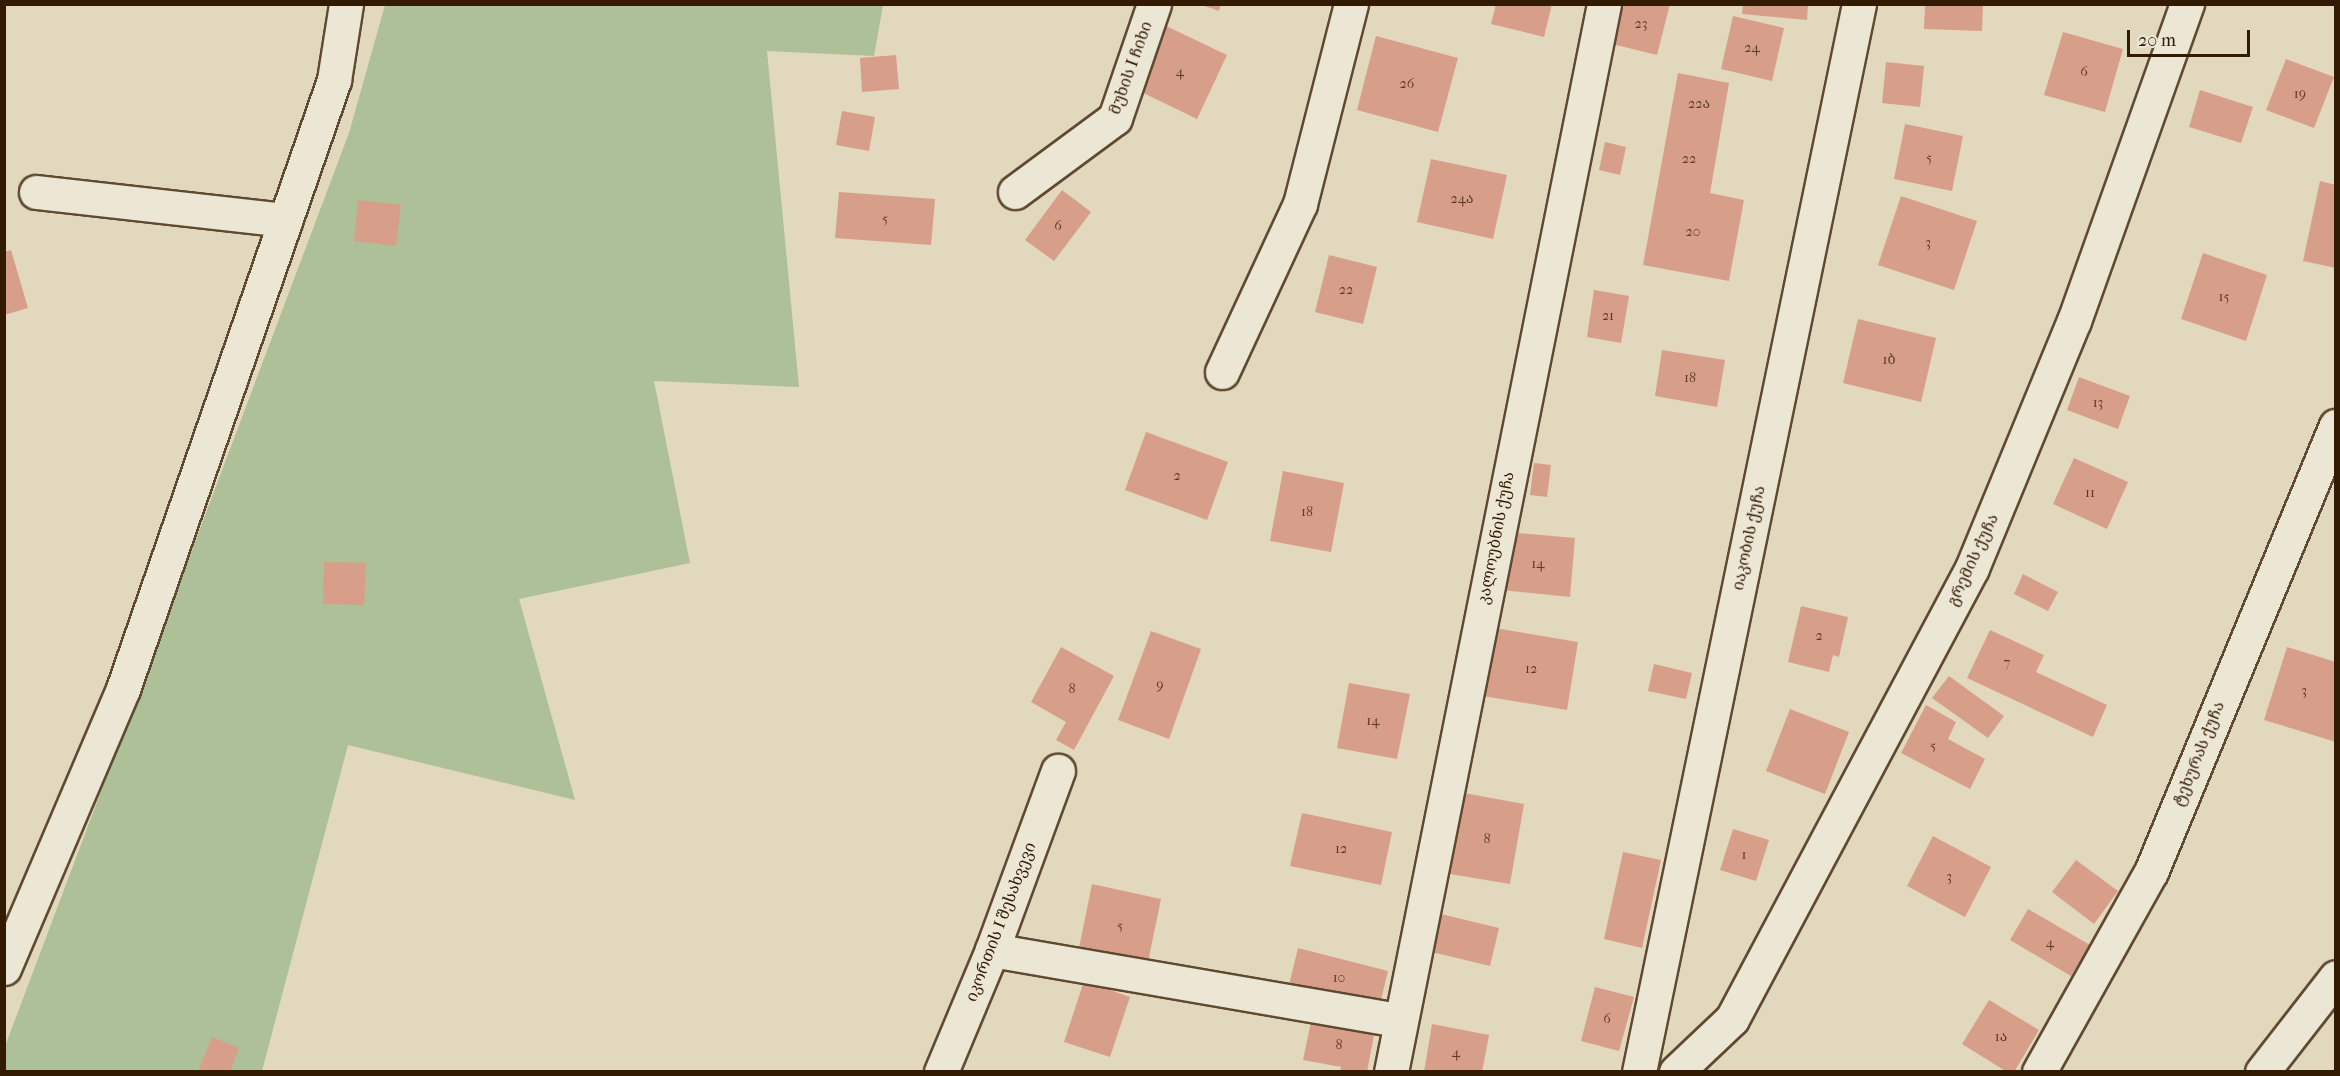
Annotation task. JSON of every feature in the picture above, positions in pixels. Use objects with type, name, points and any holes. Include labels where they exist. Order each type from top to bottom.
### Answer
[{"type":"street","points":[[4,968],[123,689],[334,80],[346,4]]},
{"type":"street","name":"მუხის I ჩიხი","points":[[1016,192],[1115,118],[1154,4]]},
{"type":"street","points":[[1222,372],[1300,204],[1351,4]]},
{"type":"street","name":"კალოუბნის ქუჩა","points":[[1391,1071],[1399,1020],[1604,4]]},
{"type":"street","name":"იაკობის ქუჩა","points":[[1639,1071],[1859,4]]},
{"type":"street","name":"გრემის ქუჩა","points":[[1676,1071],[1732,1019],[1972,568],[2074,321],[2187,4]]},
{"type":"street","points":[[36,192],[285,220]]},
{"type":"street","name":"ტეხურას ქუჩა","points":[[2039,1071],[2151,872],[2336,426]]},
{"type":"street","name":"იკორთის I შესახვევი","points":[[941,1071],[992,950],[1058,771]]},
{"type":"street","points":[[992,950],[1399,1020]]},
{"type":"street","points":[[2262,1071],[2336,977]]},
{"type":"green space","points":[[385,5],[883,5],[874,56],[767,51],[799,387],[654,381],[690,563],[519,599],[575,800],[348,745],[262,1071],[5,1071],[4,1049],[349,133]]},
{"type":"building","points":[[1199,4],[1221,4],[1219,11]]},
{"type":"building","points":[[1496,4],[1552,4],[1544,37],[1491,24]]},
{"type":"building","points":[[1622,4],[1670,4],[1657,55],[1612,44]]},
{"type":"building","points":[[1743,4],[1808,4],[1807,20],[1742,14]]},
{"type":"building","points":[[1925,4],[1983,4],[1982,31],[1924,29]]},
{"type":"building","points":[[1733,16],[1784,28],[1772,81],[1721,69]]},
{"type":"building","points":[[1164,25],[1227,55],[1197,119],[1133,88]]},
{"type":"building","points":[[2063,32],[2123,49],[2105,112],[2044,95]]},
{"type":"building","points":[[1376,36],[1458,58],[1438,132],[1357,110]]},
{"type":"building","points":[[896,55],[899,89],[862,92],[860,58]]},
{"type":"building","points":[[2286,59],[2334,77],[2314,128],[2266,110]]},
{"type":"building","points":[[1886,62],[1924,66],[1920,107],[1882,103]]},
{"type":"building","points":[[1678,73],[1729,83],[1710,193],[1744,200],[1729,281],[1643,265]]},
{"type":"building","points":[[2200,90],[2253,107],[2241,143],[2189,127]]},
{"type":"building","points":[[842,111],[875,117],[869,151],[836,145]]},
{"type":"building","points":[[1905,124],[1963,136],[1952,191],[1894,179]]},
{"type":"building","points":[[1605,142],[1626,147],[1620,175],[1599,170]]},
{"type":"building","points":[[1431,159],[1507,175],[1493,239],[1417,222]]},
{"type":"building","points":[[2320,181],[2336,185],[2336,268],[2303,261]]},
{"type":"building","points":[[1062,190],[1091,212],[1054,261],[1025,240]]},
{"type":"building","points":[[839,192],[935,199],[931,245],[835,238]]},
{"type":"building","points":[[1901,196],[1977,221],[1954,290],[1878,265]]},
{"type":"building","points":[[358,200],[401,205],[396,246],[354,241]]},
{"type":"building","points":[[11,250],[28,308],[4,315],[4,252]]},
{"type":"building","points":[[2203,253],[2267,275],[2246,341],[2181,319]]},
{"type":"building","points":[[1329,255],[1377,267],[1363,324],[1315,312]]},
{"type":"building","points":[[1594,290],[1629,296],[1621,343],[1587,337]]},
{"type":"building","points":[[1858,319],[1936,338],[1921,402],[1843,383]]},
{"type":"building","points":[[1662,350],[1725,360],[1717,407],[1655,396]]},
{"type":"building","points":[[2079,377],[2130,396],[2118,429],[2067,410]]},
{"type":"building","points":[[1146,432],[1228,462],[1207,520],[1125,490]]},
{"type":"building","points":[[2074,458],[2128,482],[2107,529],[2053,504]]},
{"type":"building","points":[[1534,463],[1551,465],[1547,497],[1530,495]]},
{"type":"building","points":[[1283,471],[1344,483],[1331,552],[1270,541]]},
{"type":"building","points":[[1507,532],[1575,538],[1570,597],[1501,590]]},
{"type":"building","points":[[324,562],[366,563],[364,605],[323,604]]},
{"type":"building","points":[[2023,574],[2058,592],[2048,611],[2014,594]]},
{"type":"building","points":[[1801,606],[1848,617],[1839,657],[1833,655],[1829,672],[1788,662]]},
{"type":"building","points":[[1495,628],[1578,642],[1567,710],[1483,696]]},
{"type":"building","points":[[1990,630],[2044,655],[2036,672],[2107,705],[2093,737],[1967,678]]},
{"type":"building","points":[[1151,631],[1201,649],[1169,739],[1118,720]]},
{"type":"building","points":[[1061,647],[1114,676],[1074,750],[1056,740],[1066,722],[1031,702]]},
{"type":"building","points":[[2287,647],[2336,662],[2336,742],[2264,720]]},
{"type":"building","points":[[1654,664],[1692,673],[1686,699],[1648,691]]},
{"type":"building","points":[[1949,676],[2004,716],[1988,738],[1932,698]]},
{"type":"building","points":[[1349,683],[1410,694],[1397,759],[1337,748]]},
{"type":"building","points":[[1926,705],[1956,722],[1948,739],[1985,759],[1970,789],[1901,753]]},
{"type":"building","points":[[1790,709],[1849,732],[1825,794],[1766,771]]},
{"type":"building","points":[[1464,793],[1524,804],[1510,884],[1450,874]]},
{"type":"building","points":[[1302,813],[1392,832],[1381,885],[1290,866]]},
{"type":"building","points":[[1733,829],[1769,840],[1756,881],[1720,870]]},
{"type":"building","points":[[1933,836],[1991,867],[1965,917],[1907,886]]},
{"type":"building","points":[[1623,852],[1661,860],[1642,948],[1604,939]]},
{"type":"building","points":[[2076,860],[2118,891],[2094,924],[2052,892]]},
{"type":"building","points":[[1092,884],[1161,899],[1147,967],[1078,953]]},
{"type":"building","points":[[2028,909],[2090,945],[2071,976],[2010,940]]},
{"type":"building","points":[[1441,914],[1499,928],[1490,966],[1432,952]]},
{"type":"building","points":[[1298,948],[1388,971],[1379,1008],[1289,985]]},
{"type":"building","points":[[1084,981],[1130,997],[1110,1057],[1064,1042]]},
{"type":"building","points":[[1595,987],[1634,997],[1619,1051],[1581,1041]]},
{"type":"building","points":[[1989,1000],[2039,1030],[2014,1072],[2007,1072],[1962,1044]]},
{"type":"building","points":[[1312,1017],[1375,1030],[1367,1072],[1340,1072],[1341,1067],[1303,1060]]},
{"type":"building","points":[[1432,1024],[1489,1035],[1482,1072],[1424,1072]]},
{"type":"building","points":[[212,1037],[239,1048],[230,1072],[198,1072]]}]
